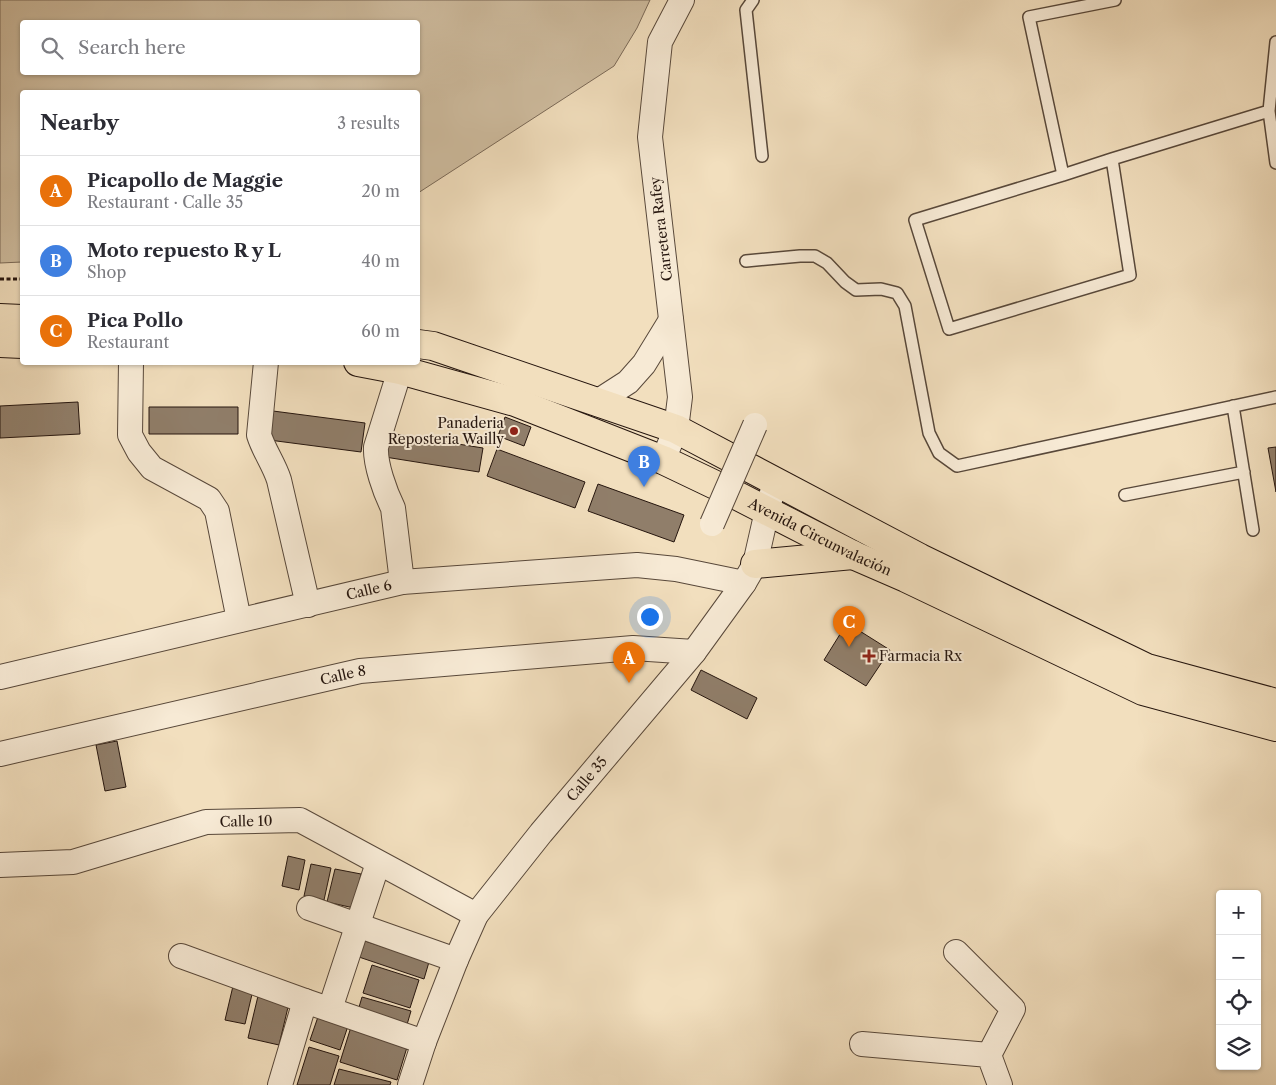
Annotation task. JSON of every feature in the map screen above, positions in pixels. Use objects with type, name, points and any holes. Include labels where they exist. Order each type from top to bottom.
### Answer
[{"type":"main road","points":[[0,318],[20,319]]},
{"type":"main road","points":[[0,343],[20,344]]},
{"type":"main road","name":"Avenida Circunvalación","points":[[420,344],[433,346],[676,429],[920,558],[1147,668],[1276,703]]},
{"type":"main road","name":"Avenida Circunvalación","points":[[374,365],[400,370],[515,402],[663,460],[853,555],[914,582],[1144,692],[1276,727]]},
{"type":"main road","points":[[750,574],[853,555]]},
{"type":"street","name":"Carretera Rafey","points":[[663,460],[676,429],[680,397],[650,137],[660,42],[682,0]]},
{"type":"street","points":[[597,402],[628,382],[644,364],[672,320]]},
{"type":"street","points":[[132,365],[130,436],[139,452],[152,468],[209,499],[217,511],[239,620]]},
{"type":"street","points":[[266,365],[259,435],[279,480],[308,604]]},
{"type":"street","points":[[400,370],[376,447],[375,457],[388,499],[393,508],[402,582]]},
{"type":"street","points":[[712,524],[755,425]]},
{"type":"street","name":"Calle 35","points":[[410,1085],[424,1042],[476,915],[541,833],[694,652],[750,574],[775,482]]},
{"type":"street","name":"Calle 6","points":[[0,676],[402,582],[637,565],[676,570],[750,574]]},
{"type":"street","name":"Calle 8","points":[[0,754],[360,670],[633,648],[694,652]]},
{"type":"street","name":"Calle 10","points":[[0,864],[73,862],[206,822],[300,820],[476,915]]},
{"type":"street","points":[[330,1009],[378,862]]},
{"type":"street","points":[[309,908],[456,960]]},
{"type":"street","points":[[956,952],[1013,1009],[989,1055],[1000,1085]]},
{"type":"street","points":[[181,956],[424,1042]]},
{"type":"street","points":[[280,1085],[305,1001]]},
{"type":"street","points":[[862,1044],[989,1055]]},
{"type":"lane","points":[[753,0],[746,10],[762,156]]},
{"type":"lane","points":[[1063,175],[1029,17],[1115,0]]},
{"type":"lane","points":[[1276,42],[1269,111],[1276,163]]},
{"type":"lane","points":[[1112,159],[1130,275],[948,330],[915,220],[1063,175],[1112,159],[1269,111]]},
{"type":"lane","points":[[746,261],[815,256],[827,263],[845,282],[856,290],[881,289],[896,293],[905,306],[929,433],[939,453],[957,466],[1276,397]]},
{"type":"lane","points":[[1233,406],[1253,530]]},
{"type":"lane","points":[[1125,495],[1244,472]]},
{"type":"path","points":[[0,279],[20,278]]},
{"type":"shaded area","points":[[0,0],[650,0],[637,28],[614,66],[420,192],[420,90],[20,90],[20,262],[0,263]]},
{"type":"building","points":[[78,402],[80,434],[0,438],[0,406]]},
{"type":"building","points":[[149,407],[238,407],[238,434],[149,434]]},
{"type":"building","points":[[273,411],[365,423],[361,452],[269,440]]},
{"type":"building","name":"Panaderia Reposteria Wailly","points":[[505,417],[531,427],[524,446],[498,436]]},
{"type":"building","points":[[389,433],[483,448],[479,472],[385,457]]},
{"type":"building","points":[[1276,447],[1276,492],[1268,448]]},
{"type":"building","points":[[497,449],[585,482],[575,508],[487,476]]},
{"type":"building","points":[[598,484],[684,515],[674,542],[588,511]]},
{"type":"building","points":[[847,623],[890,650],[866,686],[824,660]]},
{"type":"building","points":[[701,670],[757,698],[747,719],[691,690]]},
{"type":"building","points":[[117,741],[126,787],[105,791],[96,745]]},
{"type":"building","points":[[288,856],[305,860],[299,890],[282,886]]},
{"type":"building","points":[[311,864],[331,868],[324,900],[304,896]]},
{"type":"building","points":[[335,869],[361,874],[354,908],[327,902]]},
{"type":"building","points":[[359,939],[429,962],[424,979],[353,955]]},
{"type":"building","points":[[372,965],[419,980],[410,1008],[363,993]]},
{"type":"building","points":[[233,986],[253,990],[245,1024],[225,1020]]},
{"type":"building","points":[[258,996],[289,1003],[279,1045],[248,1038]]},
{"type":"building","points":[[362,997],[411,1011],[406,1028],[357,1014]]},
{"type":"building","points":[[319,1014],[349,1023],[340,1050],[310,1040]]},
{"type":"building","points":[[351,1027],[408,1044],[397,1080],[340,1062]]},
{"type":"building","points":[[309,1047],[339,1056],[330,1085],[297,1085]]},
{"type":"building","points":[[339,1069],[391,1082],[390,1085],[334,1085]]},
{"type":"place","name":"Panaderia Reposteria Wailly","points":[[514,431]]},
{"type":"place","name":"Moto repuesto R y L","points":[[644,487]]},
{"type":"place","name":"Pica Pollo","points":[[849,647]]},
{"type":"place","name":"Farmacia Rx","points":[[869,656]]},
{"type":"place","name":"Picapollo de Maggie","points":[[629,683]]}]
